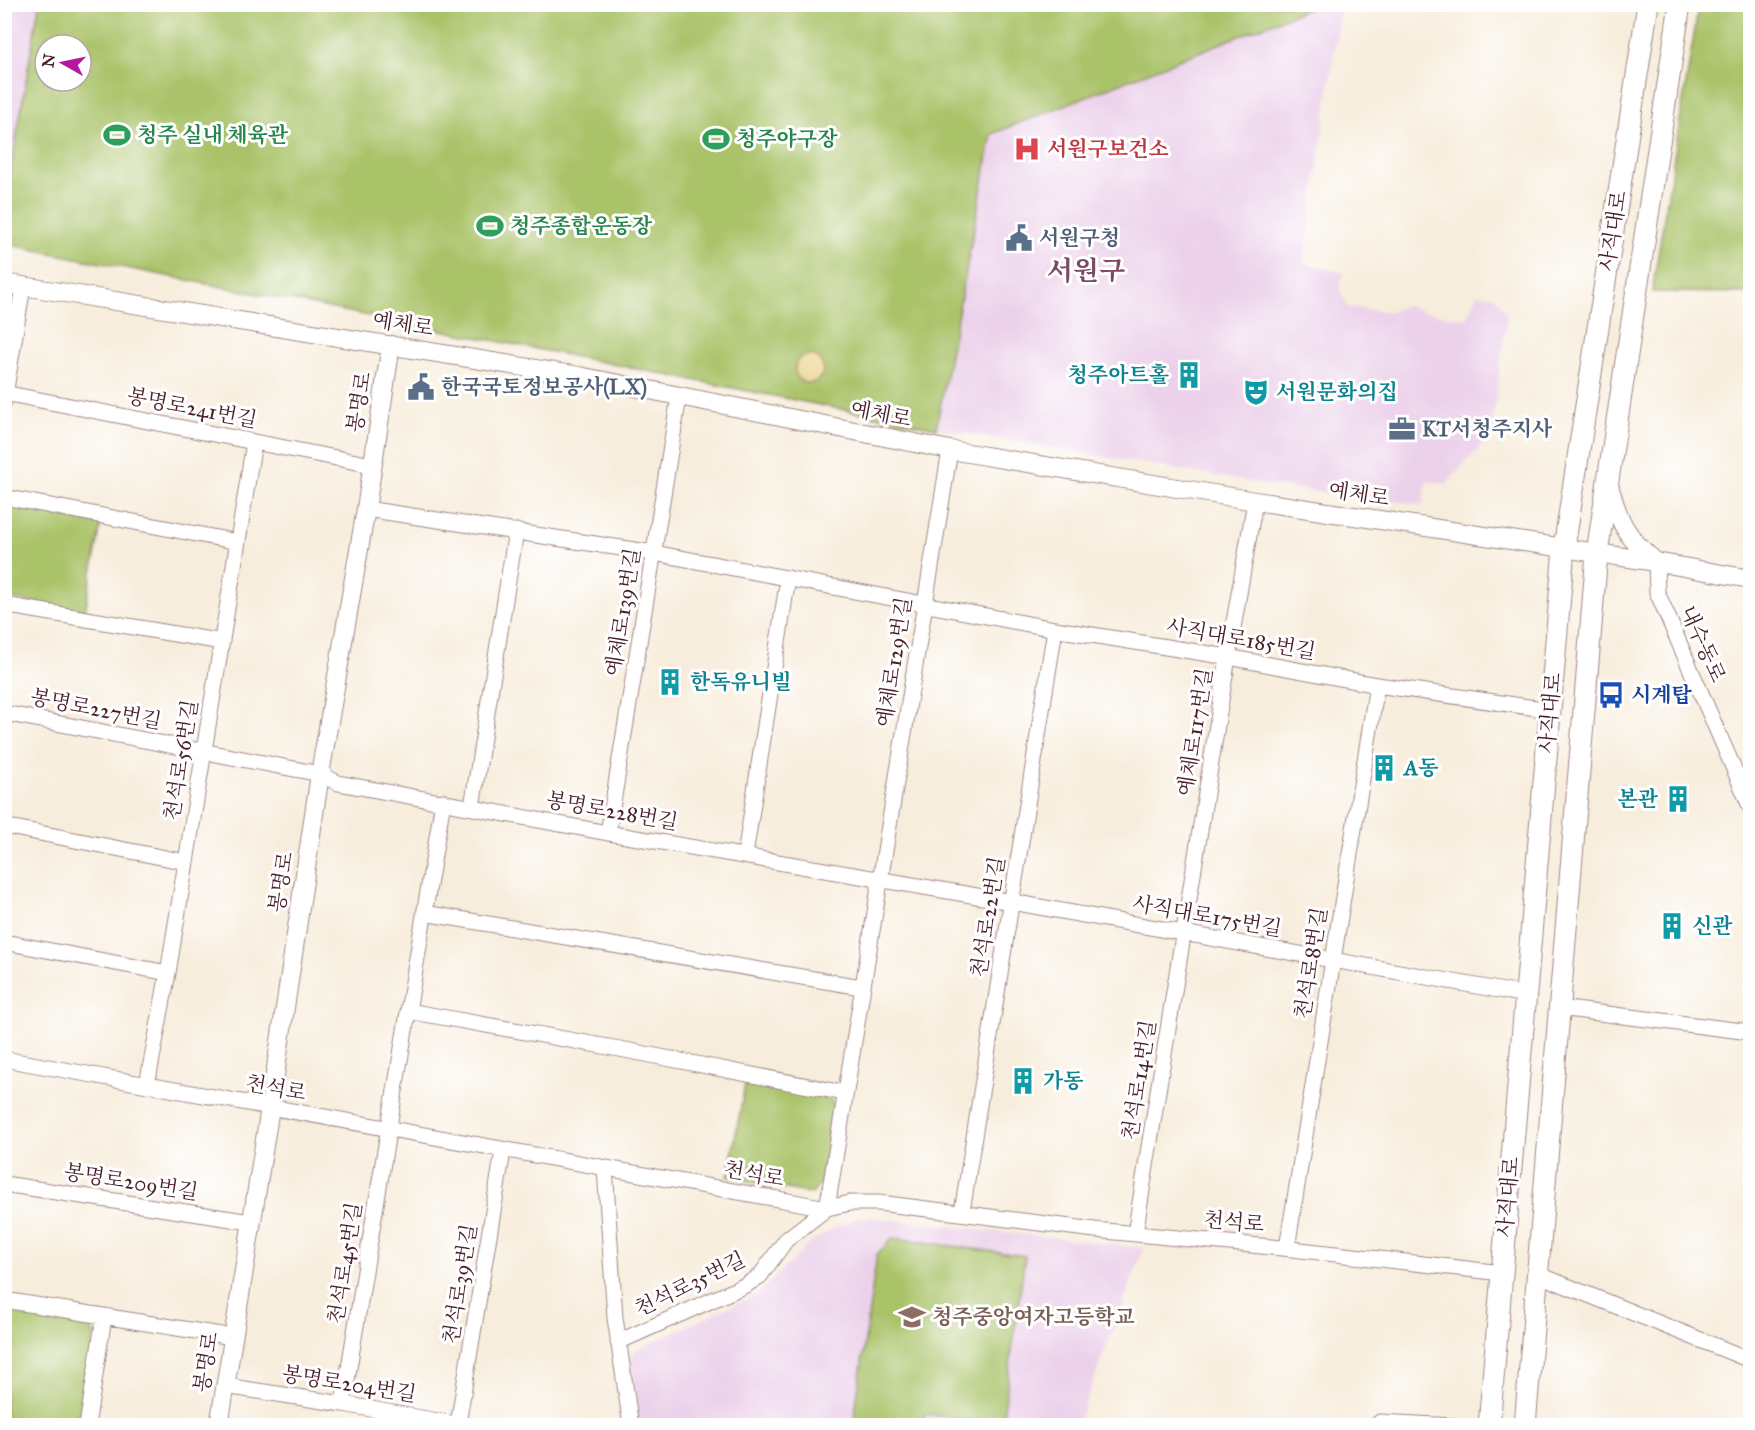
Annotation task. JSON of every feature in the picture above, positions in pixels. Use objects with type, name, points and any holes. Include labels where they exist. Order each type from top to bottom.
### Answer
[{"type":"main road","name":"사직대로","points":[[1489,1425],[1564,548],[1648,4]]},
{"type":"main road","name":"사직대로","points":[[1525,1425],[1597,554],[1680,4]]},
{"type":"street","points":[[4,15],[6,4]]},
{"type":"street","name":"예체로","points":[[4,283],[579,376],[950,450],[1255,501],[1656,562],[1750,579]]},
{"type":"street","points":[[5,396],[23,286]]},
{"type":"street","name":"봉명로","points":[[219,1425],[320,774],[366,510],[391,345]]},
{"type":"street","name":"봉명로241번길","points":[[5,396],[372,465]]},
{"type":"street","name":"예체로139번길","points":[[608,833],[679,397]]},
{"type":"street","name":"천석로56번길","points":[[147,1086],[168,973],[254,442]]},
{"type":"street","name":"예체로129번길","points":[[827,1208],[861,987],[881,880],[950,450]]},
{"type":"street","points":[[1608,481],[1619,517],[1628,536],[1656,562]]},
{"type":"street","points":[[4,497],[238,542]]},
{"type":"street","name":"예체로117번길","points":[[1185,933],[1227,657],[1255,501]]},
{"type":"street","name":"사직대로185번길","points":[[366,510],[654,553],[1055,629],[1227,657],[1377,685],[1550,710]]},
{"type":"street","points":[[472,807],[516,531]]},
{"type":"street","name":"내수동로","points":[[1656,562],[1657,592],[1750,806]]},
{"type":"street","points":[[745,855],[788,578]]},
{"type":"street","points":[[4,605],[222,642]]},
{"type":"street","name":"천석로22번길","points":[[962,1212],[1055,629]]},
{"type":"street","name":"천석로8번길","points":[[1287,1248],[1377,685]]},
{"type":"street","name":"봉명로227번길","points":[[4,713],[320,774]]},
{"type":"street","name":"봉명로228번길","points":[[320,774],[338,783],[881,880]]},
{"type":"street","name":"천석로45번길","points":[[343,1404],[443,801]]},
{"type":"street","points":[[4,826],[186,862]]},
{"type":"street","name":"사직대로175번길","points":[[881,880],[1526,995]]},
{"type":"street","points":[[424,913],[861,987]]},
{"type":"street","name":"천석로14번길","points":[[1135,1234],[1185,933]]},
{"type":"street","points":[[4,942],[168,973]]},
{"type":"street","points":[[1559,1008],[1750,1032]]},
{"type":"street","points":[[408,1011],[844,1093]]},
{"type":"street","name":"천석로","points":[[4,1059],[827,1208],[850,1203],[879,1203],[1135,1234],[1287,1248],[1502,1273]]},
{"type":"street","name":"천석로39번길","points":[[462,1425],[503,1151]]},
{"type":"street","name":"천석로35번길","points":[[605,1168],[618,1342],[631,1425]]},
{"type":"street","name":"봉명로209번길","points":[[4,1184],[251,1222]]},
{"type":"street","name":"천석로35번길","points":[[618,1342],[746,1285],[760,1276],[786,1240],[827,1208]]},
{"type":"street","points":[[1538,1274],[1750,1360]]},
{"type":"street","points":[[4,1300],[233,1336]]},
{"type":"street","points":[[87,1425],[104,1317]]},
{"type":"street","name":"봉명로204번길","points":[[225,1386],[462,1425]]},
{"type":"street","points":[[1376,1425],[1380,1422],[1453,1425]]},
{"type":"shaded area","points":[[5,5],[39,5],[33,33],[5,209]]},
{"type":"shaded area","points":[[1317,5],[1341,5],[1304,263],[1344,273],[1339,287],[1348,307],[1391,312],[1405,305],[1425,312],[1467,319],[1478,294],[1495,296],[1507,314],[1493,419],[1497,428],[1446,484],[1427,481],[1423,505],[1262,484],[936,428],[992,134]]},
{"type":"shaded area","name":"청주중앙여자고등학교","points":[[857,1218],[875,1218],[1144,1248],[1077,1425],[639,1425],[630,1361],[636,1350],[759,1293],[811,1242]]},
{"type":"green space","points":[[1699,4],[1750,5],[1750,293],[1652,292]]},
{"type":"green space","name":"청주종합운동장","points":[[39,5],[1317,5],[992,134],[936,428],[5,244],[4,198],[6,198],[33,40],[33,93],[93,93],[93,33],[34,33]]},
{"type":"green space","points":[[6,505],[101,524],[85,611],[5,598]]},
{"type":"green space","points":[[746,1079],[822,1094],[833,1102],[821,1183],[812,1194],[728,1177]]},
{"type":"green space","points":[[893,1238],[1025,1256],[1002,1424],[925,1414],[923,1425],[869,1425],[869,1422],[854,1420],[877,1254]]},
{"type":"green space","points":[[5,1306],[84,1318],[94,1335],[79,1425],[5,1426]]},
{"type":"sand","points":[[809,355],[819,359],[823,369],[819,379],[809,383],[799,379],[795,369],[799,359]]},
{"type":"place","name":"청주 실내 체육관","points":[[117,135]]},
{"type":"place","name":"청주야구장","points":[[716,139]]},
{"type":"place","name":"서원구보건소","points":[[1027,149]]},
{"type":"place","name":"청주종합운동장","points":[[490,226]]},
{"type":"place","name":"서원구청","points":[[1019,238]]},
{"type":"place","name":"청주아트홀","points":[[1189,375]]},
{"type":"place","name":"한국국토정보공사(LX)","points":[[421,387]]},
{"type":"place","name":"서원문화의집","points":[[1256,392]]},
{"type":"place","name":"KT서청주지사","points":[[1402,429]]},
{"type":"place","name":"한독유니빌","points":[[670,682]]},
{"type":"place","name":"시계탑","points":[[1611,695]]},
{"type":"place","name":"A동","points":[[1384,768]]},
{"type":"place","name":"본관","points":[[1678,799]]},
{"type":"place","name":"신관","points":[[1672,926]]},
{"type":"place","name":"가동","points":[[1023,1081]]},
{"type":"place","name":"청주중앙여자고등학교","points":[[912,1317]]},
{"type":"district","name":"서원구","points":[[1086,271]]}]
